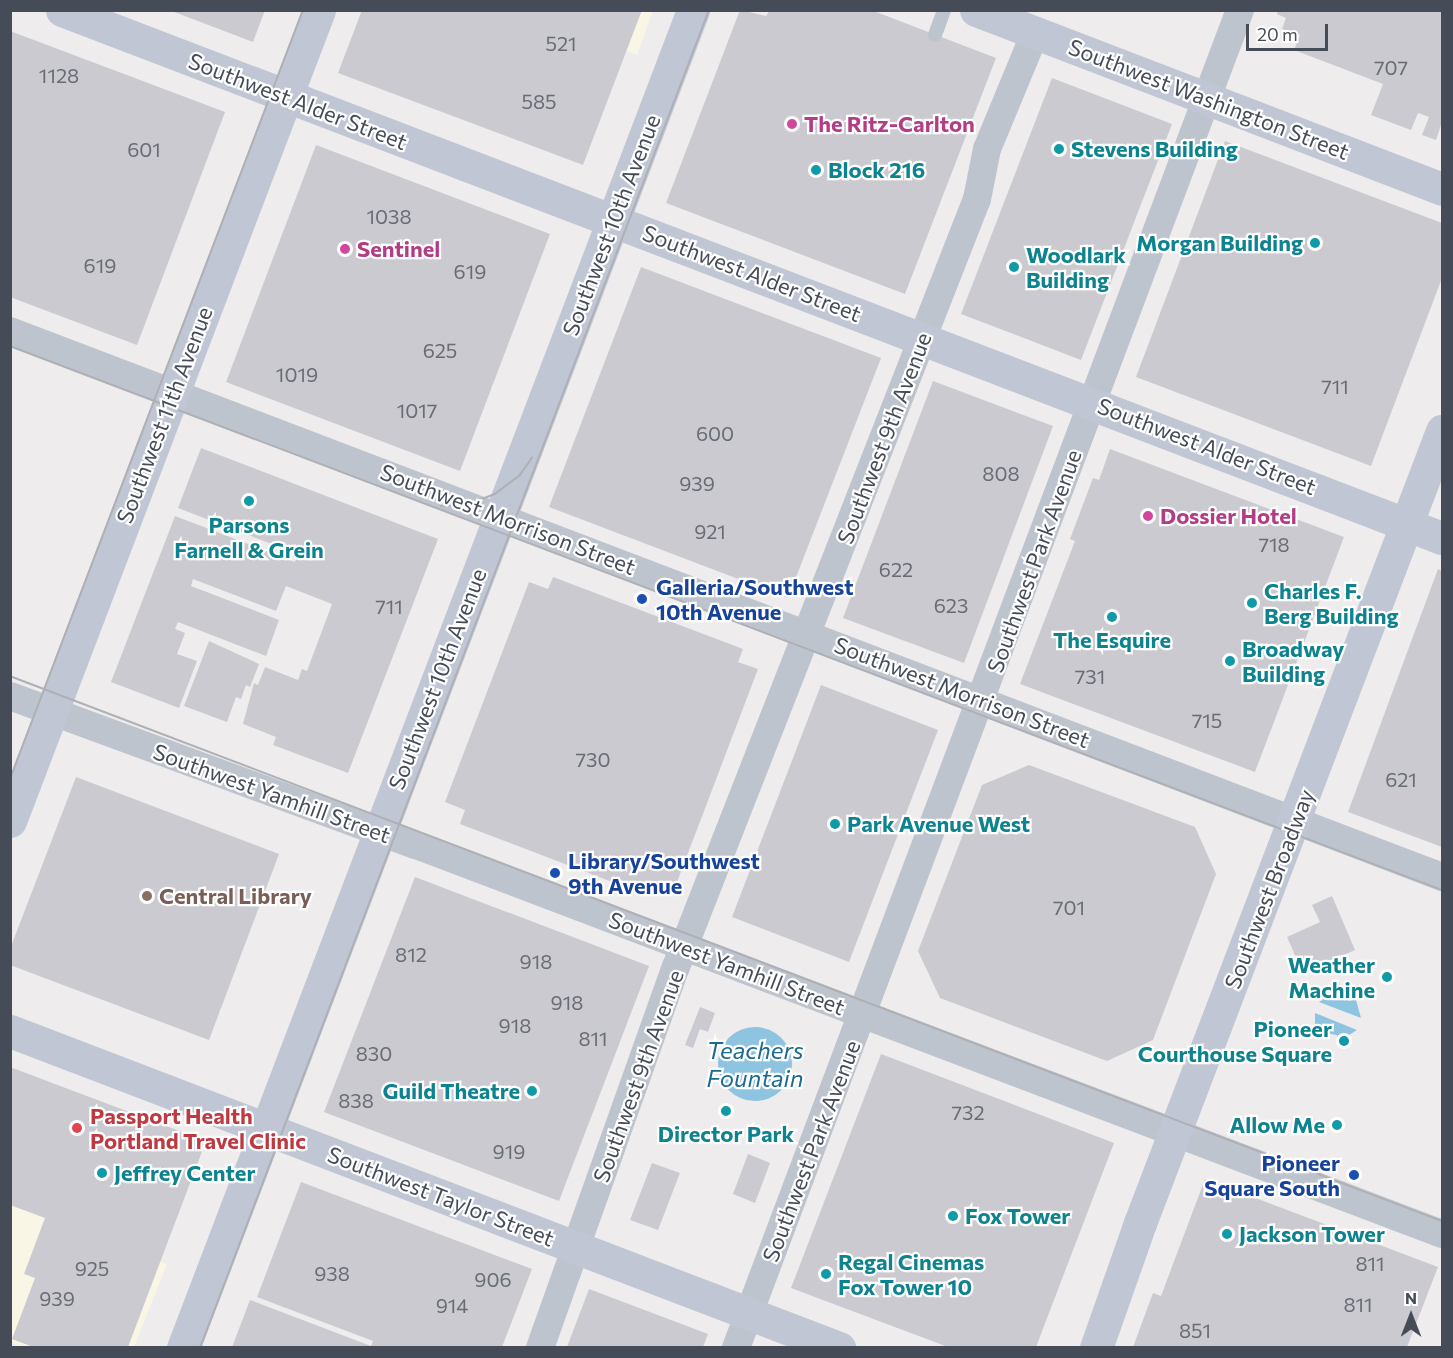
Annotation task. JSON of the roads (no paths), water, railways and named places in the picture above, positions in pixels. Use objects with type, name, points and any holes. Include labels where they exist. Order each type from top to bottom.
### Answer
[{"type":"street","name":"Southwest Alder Street","points":[[62,10],[1093,402],[1443,538]]},
{"type":"street","name":"Southwest 11th Avenue","points":[[10,821],[172,390],[319,10]]},
{"type":"street","name":"Southwest 10th Avenue","points":[[183,1347],[693,10]]},
{"type":"street","name":"Southwest Washington Street","points":[[976,10],[1443,189]]},
{"type":"street","name":"Southwest Park Avenue","points":[[736,1347],[982,700],[1240,10]]},
{"type":"street","name":"Southwest 9th Avenue","points":[[540,1347],[685,946],[977,199],[987,149],[1035,33]]},
{"type":"street","name":"Southwest Morrison Street","points":[[10,330],[1443,877]]},
{"type":"street","name":"Southwest Broadway","points":[[1096,1347],[1175,1133],[1443,431]]},
{"type":"street","name":"Southwest Yamhill Street","points":[[10,696],[685,946],[1443,1234]]},
{"type":"street","name":"Southwest Taylor Street","points":[[10,1031],[839,1347]]},
{"type":"lane","points":[[935,34],[944,10]]},
{"type":"water","points":[[1331,993],[1350,1001],[1355,996],[1361,1018],[1319,1002]]},
{"type":"water","points":[[1315,1013],[1357,1030],[1338,1042],[1337,1035],[1325,1033],[1315,1025]]},
{"type":"water","name":"Teachers Fountain","points":[[755,1027],[769,1030],[781,1038],[789,1050],[792,1064],[789,1078],[781,1090],[769,1098],[755,1101],[741,1098],[729,1090],[721,1078],[718,1064],[721,1050],[729,1038],[741,1030]]},
{"type":"tram line","points":[[10,779],[303,10]]},
{"type":"tram line","points":[[200,1348],[709,10]]},
{"type":"tram line","points":[[10,346],[1442,890]]},
{"type":"tram line","points":[[441,506],[469,504],[495,494],[520,475],[532,458]]},
{"type":"tram line","points":[[10,676],[1442,1221]]},
{"type":"place","name":"The Ritz-Carlton","points":[[792,124]]},
{"type":"place","name":"Stevens Building","points":[[1059,149]]},
{"type":"place","name":"Block 216","points":[[816,170]]},
{"type":"place","name":"Morgan Building","points":[[1315,243]]},
{"type":"place","name":"Sentinel","points":[[345,249]]},
{"type":"place","name":"Woodlark Building","points":[[1014,267]]},
{"type":"place","name":"Parsons Farnell & Grein","points":[[249,501]]},
{"type":"place","name":"Dossier Hotel","points":[[1148,516]]},
{"type":"place","name":"Galleria/Southwest 10th Avenue","points":[[642,599]]},
{"type":"place","name":"Charles F. Berg Building","points":[[1252,603]]},
{"type":"place","name":"The Esquire","points":[[1112,617]]},
{"type":"place","name":"Broadway Building","points":[[1230,661]]},
{"type":"place","name":"Park Avenue West","points":[[835,824]]},
{"type":"place","name":"Library/Southwest 9th Avenue","points":[[555,873]]},
{"type":"place","name":"Central Library","points":[[147,896]]},
{"type":"place","name":"Weather Machine","points":[[1387,977]]},
{"type":"place","name":"Pioneer Courthouse Square","points":[[1344,1041]]},
{"type":"place","name":"Guild Theatre","points":[[532,1091]]},
{"type":"place","name":"Director Park","points":[[726,1111]]},
{"type":"place","name":"Allow Me","points":[[1337,1125]]},
{"type":"place","name":"Passport Health Portland Travel Clinic","points":[[77,1128]]},
{"type":"place","name":"Jeffrey Center","points":[[102,1173]]},
{"type":"place","name":"Pioneer Square South","points":[[1354,1175]]},
{"type":"place","name":"Fox Tower","points":[[953,1216]]},
{"type":"place","name":"Jackson Tower","points":[[1227,1234]]},
{"type":"place","name":"Regal Cinemas Fox Tower 10","points":[[826,1274]]}]
